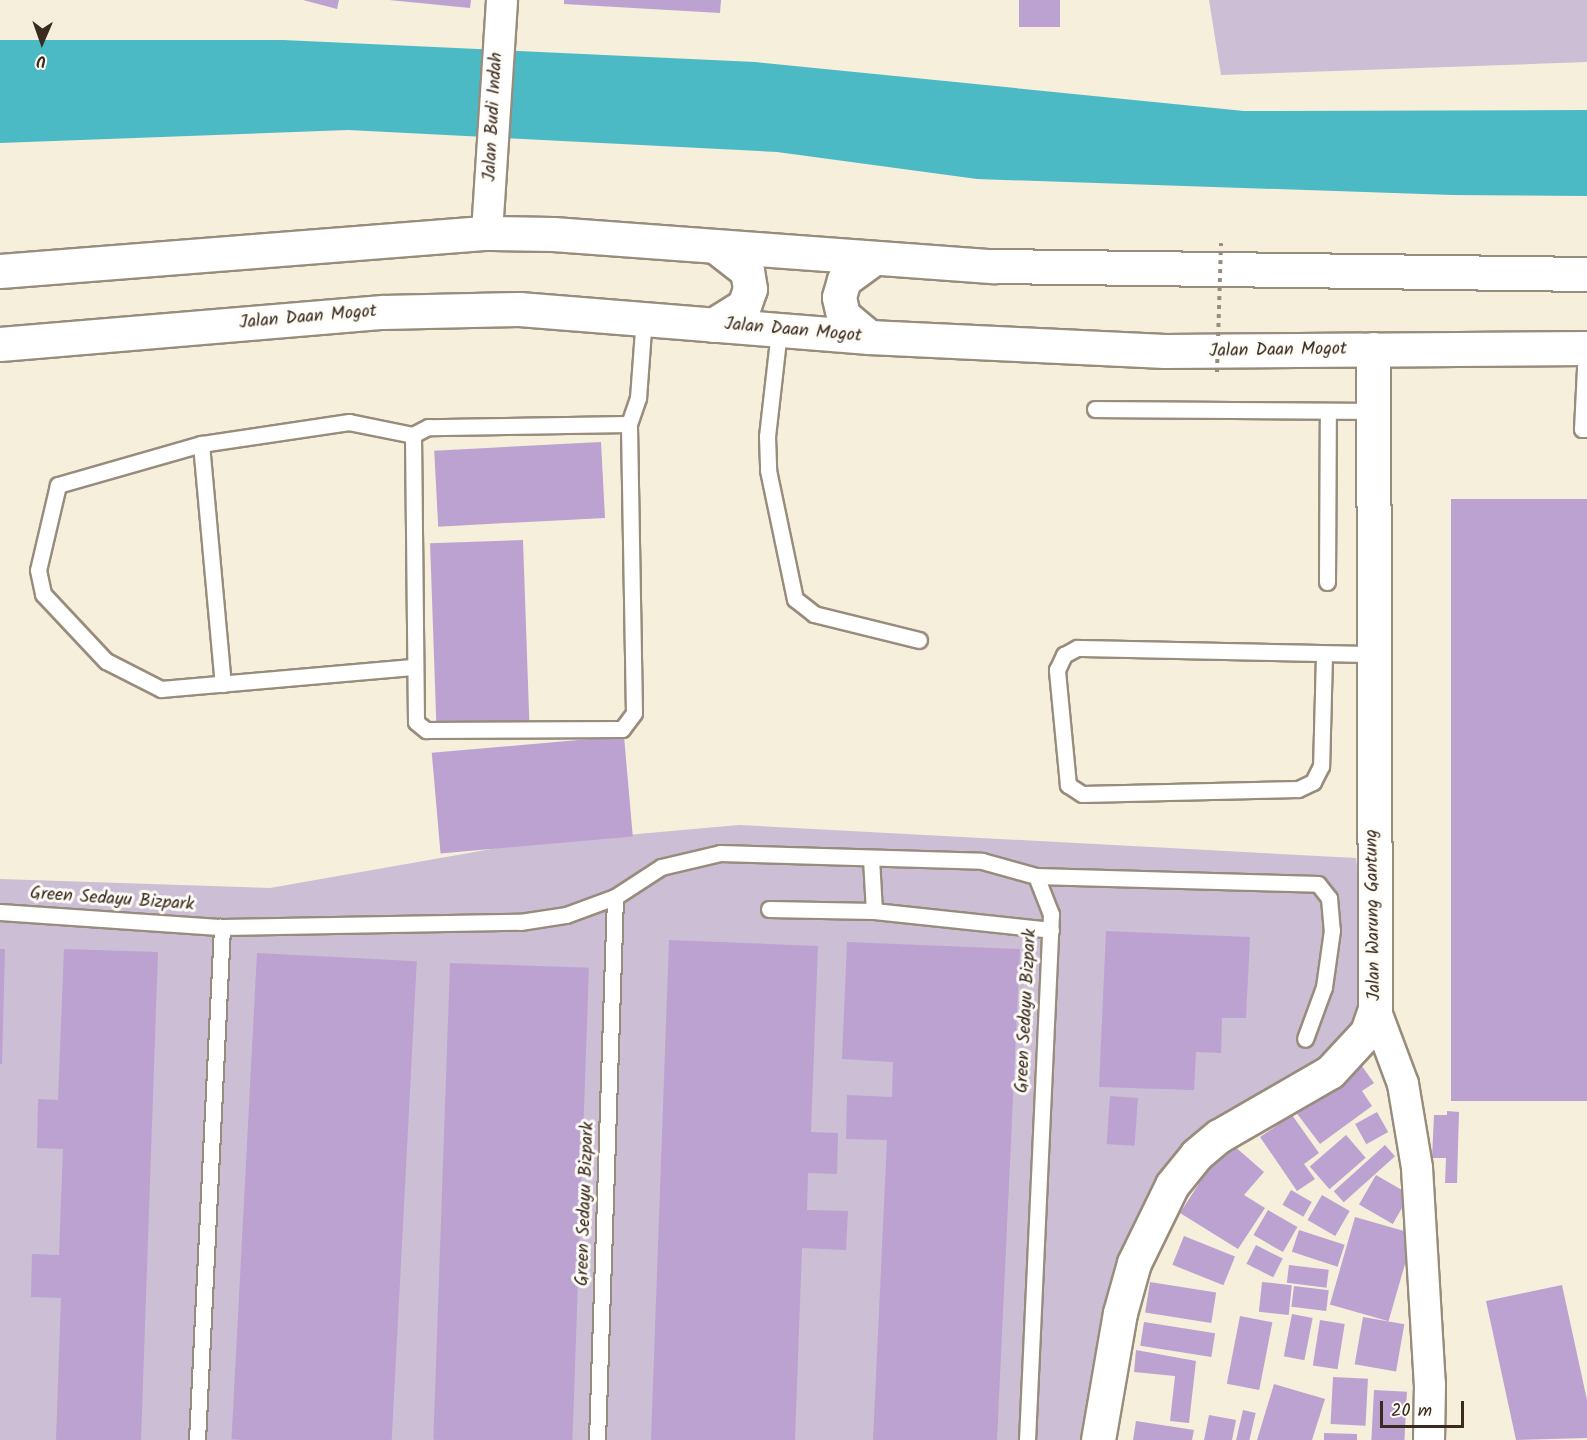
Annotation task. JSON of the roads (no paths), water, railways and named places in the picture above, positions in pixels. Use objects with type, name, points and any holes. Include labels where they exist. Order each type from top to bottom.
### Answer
[{"type":"main road","points":[[0,271],[487,233],[553,234],[872,260],[1100,269],[1587,274]]},
{"type":"main road","points":[[713,324],[744,306],[750,289],[747,271],[718,248]]},
{"type":"main road","points":[[869,337],[843,315],[839,297],[844,280],[872,260]]},
{"type":"main road","name":"Jalan Daan Mogot","points":[[0,344],[383,312],[519,309],[644,316],[779,331],[869,337],[1165,351],[1586,348]]},
{"type":"main road","name":"Jalan Warung Gantung","points":[[1098,1440],[1120,1313],[1134,1263],[1173,1185],[1196,1155],[1220,1136],[1330,1072],[1367,1032],[1375,1009],[1372,349]]},
{"type":"street","name":"Jalan Budi Indah","points":[[487,233],[501,0]]},
{"type":"street","points":[[1375,1009],[1403,1084],[1417,1168],[1430,1384],[1429,1440]]},
{"type":"lane","points":[[413,435],[416,722],[426,730],[622,729],[634,713],[629,424],[638,398],[644,316]]},
{"type":"lane","points":[[779,331],[768,470],[795,599],[814,614],[919,640]]},
{"type":"lane","points":[[1586,348],[1582,429],[1587,429]]},
{"type":"lane","points":[[1095,409],[1371,411]]},
{"type":"lane","points":[[1327,582],[1328,411]]},
{"type":"lane","points":[[415,667],[161,689],[106,662],[43,594],[38,570],[58,485],[201,444],[349,422],[413,435],[428,427],[629,424]]},
{"type":"lane","points":[[201,444],[223,684]]},
{"type":"lane","points":[[1324,655],[1321,766],[1313,782],[1298,789],[1082,794],[1068,785],[1057,669],[1064,655],[1077,648],[1324,655],[1372,654]]},
{"type":"lane","name":"Green Sedayu Bizpark","points":[[0,912],[222,927],[520,922],[566,915],[615,897],[661,867],[720,853],[982,861],[1036,876],[1051,914],[1051,930],[1027,1440]]},
{"type":"lane","points":[[871,858],[874,911]]},
{"type":"lane","points":[[1036,876],[1318,884],[1329,898],[1332,930],[1324,987],[1305,1039]]},
{"type":"lane","name":"Green Sedayu Bizpark","points":[[597,1440],[615,897]]},
{"type":"lane","points":[[770,909],[874,911],[1051,930]]},
{"type":"lane","points":[[197,1440],[222,927]]},
{"type":"water","points":[[0,40],[283,40],[755,62],[1244,111],[1587,110],[1587,196],[1452,195],[977,179],[777,152],[348,130],[0,143]]}]
